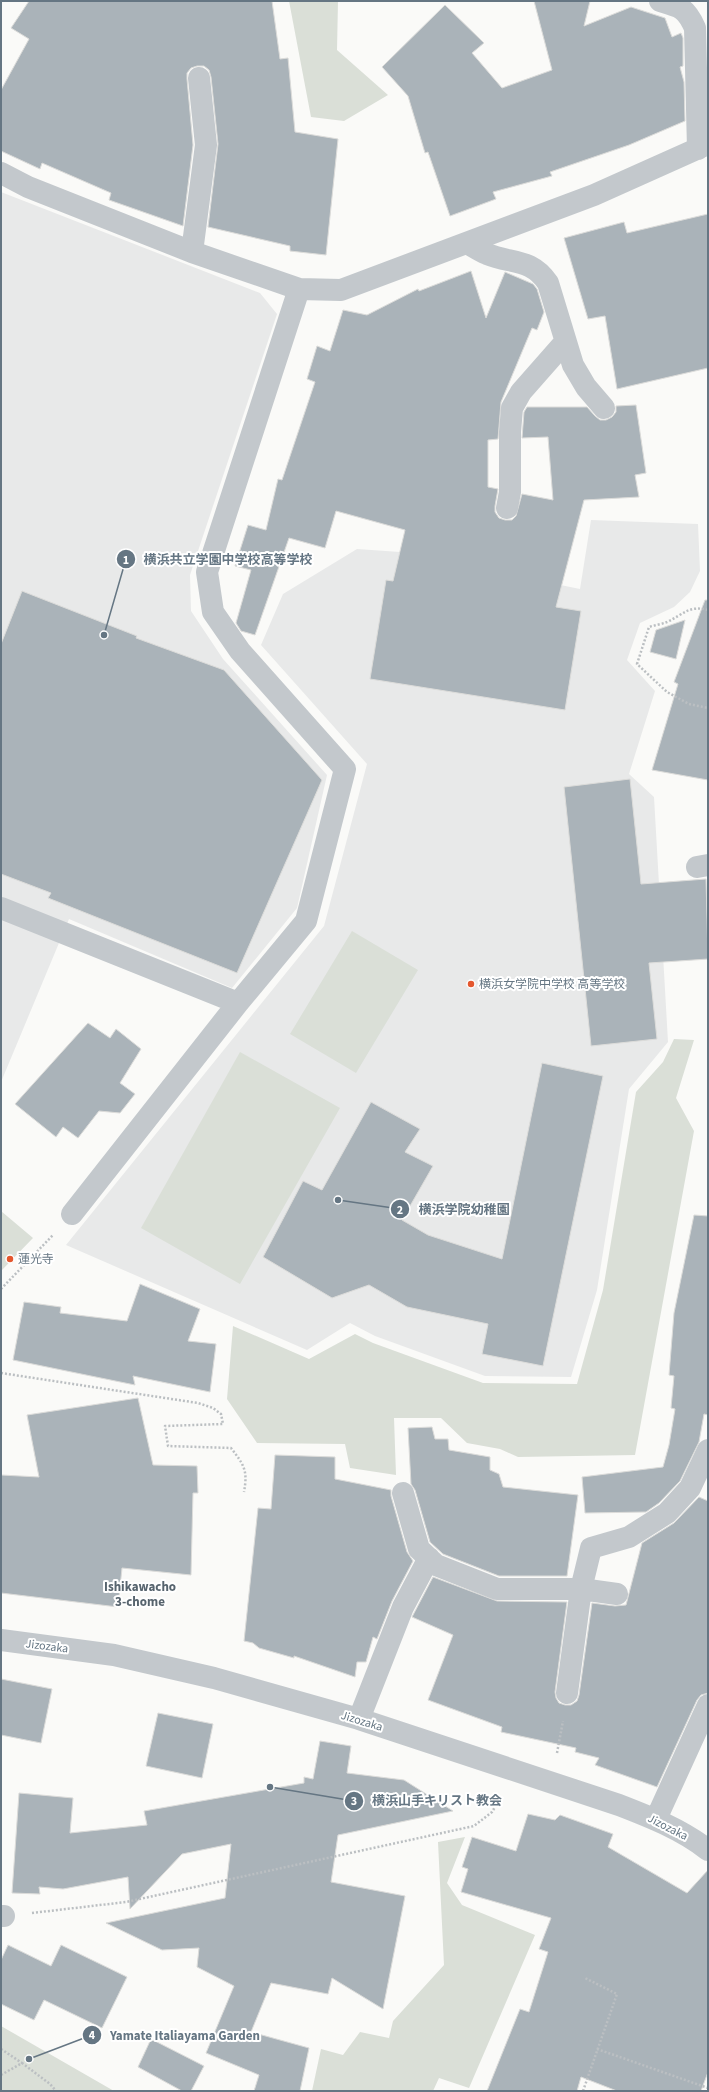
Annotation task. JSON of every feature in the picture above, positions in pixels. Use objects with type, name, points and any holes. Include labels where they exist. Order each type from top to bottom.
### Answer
[{"type":"street","points":[[1,173],[28,187],[192,252],[299,289],[341,290],[594,195],[703,147],[695,28],[689,13],[680,6],[660,1]]},
{"type":"street","points":[[192,252],[206,145],[199,78]]},
{"type":"street","points":[[467,243],[486,254],[532,266],[541,272],[548,283],[572,365],[586,387],[604,408]]},
{"type":"street","points":[[72,1214],[238,1003],[306,921],[345,769],[240,651],[213,612],[207,572],[299,289]]},
{"type":"street","points":[[507,508],[510,492],[510,432],[512,408],[521,392],[566,342]]},
{"type":"street","points":[[1,908],[238,1003]]},
{"type":"street","points":[[567,1693],[582,1590],[591,1548],[630,1537],[667,1513],[690,1488],[708,1450]]},
{"type":"street","points":[[403,1493],[420,1549],[436,1565],[497,1589],[582,1590],[617,1594]]},
{"type":"street","points":[[359,1719],[403,1607],[428,1558]]},
{"type":"street","name":"Jizozaka","points":[[1,1640],[114,1655],[214,1678],[359,1719],[656,1819],[682,1832],[708,1850]]},
{"type":"street","points":[[656,1819],[708,1705]]},
{"type":"path","points":[[708,610],[697,607],[689,609],[666,623],[649,626],[637,664],[667,692],[689,704],[708,708]]},
{"type":"path","points":[[1,1289],[72,1214]]},
{"type":"path","points":[[1,1373],[198,1403],[213,1408],[221,1414],[223,1424],[165,1426],[168,1446],[231,1448],[241,1461],[247,1476],[244,1492]]},
{"type":"path","points":[[552,1783],[567,1693]]},
{"type":"path","points":[[3,1916],[134,1900],[474,1826],[492,1812]]},
{"type":"path","points":[[583,2091],[596,2050],[617,1994],[585,1978]]},
{"type":"path","points":[[1,2050],[22,2063],[50,2084],[56,2091]]},
{"type":"path","points":[[596,2050],[708,2088]]},
{"type":"path","points":[[1,2075],[22,2063]]},
{"type":"shaded area","points":[[289,1],[338,1],[337,50],[388,95],[344,121],[311,117]]},
{"type":"shaded area","points":[[1,192],[260,293],[277,314],[190,575],[191,611],[223,659],[327,775],[297,908],[232,988],[69,919],[1,1082]]},
{"type":"shaded area","name":"横浜女学院中学校 高等学校","points":[[591,520],[698,524],[700,571],[690,592],[674,607],[640,623],[627,660],[655,691],[629,774],[654,797],[668,1042],[629,1089],[597,1290],[571,1377],[485,1376],[375,1336],[350,1323],[307,1350],[66,1245],[324,926],[367,764],[261,645],[283,594],[357,549],[400,552],[580,589]]},
{"type":"shaded area","points":[[352,931],[418,970],[356,1073],[290,1034]]},
{"type":"shaded area","points":[[674,1039],[694,1040],[676,1098],[694,1131],[635,1455],[518,1457],[500,1449],[467,1443],[441,1418],[394,1418],[396,1475],[350,1468],[345,1444],[257,1443],[227,1399],[233,1326],[309,1359],[355,1334],[373,1343],[483,1383],[577,1384],[603,1290],[636,1092],[663,1062]]},
{"type":"shaded area","points":[[240,1052],[340,1108],[240,1284],[141,1228]]},
{"type":"shaded area","name":"蓮光寺","points":[[1,1211],[33,1238],[1,1271]]},
{"type":"shaded area","points":[[465,1837],[447,1883],[462,1905],[535,1935],[469,2088],[439,2078],[433,2091],[312,2091],[321,2049],[343,2055],[360,2032],[389,2038],[393,2021],[444,1965],[438,1842]]},
{"type":"shaded area","points":[[1,2026],[114,2091],[1,2091]]},
{"type":"building","points":[[29,1],[272,1],[280,59],[288,58],[295,132],[338,139],[326,255],[290,251],[290,246],[208,227],[218,144],[211,77],[209,70],[204,66],[191,68],[187,73],[193,145],[183,226],[109,200],[111,193],[42,163],[40,169],[1,151],[1,90],[29,39],[11,28]]},
{"type":"building","points":[[534,1],[590,1],[584,26],[631,7],[665,18],[672,37],[681,33],[683,38],[683,66],[680,67],[684,82],[685,121],[629,145],[550,172],[552,176],[493,192],[496,199],[450,216],[428,152],[425,153],[408,96],[382,67],[445,5],[484,43],[472,53],[502,88],[552,70]]},
{"type":"building","points":[[708,214],[708,368],[617,389],[605,316],[588,319],[564,238],[624,222],[627,233]]},
{"type":"building","points":[[471,271],[486,318],[505,272],[533,284],[537,289],[544,312],[537,330],[532,328],[501,402],[498,439],[488,440],[488,487],[498,489],[495,512],[499,518],[512,520],[516,516],[522,494],[553,500],[548,437],[522,438],[524,412],[527,407],[587,407],[600,420],[606,420],[612,417],[616,412],[616,406],[636,405],[646,473],[635,475],[639,497],[584,500],[556,607],[581,611],[565,710],[370,679],[386,580],[393,581],[405,530],[336,511],[325,548],[289,538],[255,635],[241,631],[236,623],[251,570],[235,566],[248,525],[266,530],[278,479],[282,480],[315,382],[307,379],[317,346],[330,351],[343,310],[367,315],[418,289],[419,291]]},
{"type":"building","points":[[22,591],[137,636],[136,638],[224,670],[322,780],[237,973],[48,898],[51,893],[1,874],[1,644]]},
{"type":"building","points":[[705,600],[708,600],[708,780],[652,770],[678,684],[674,682]]},
{"type":"building","points":[[685,620],[676,659],[650,652],[656,630]]},
{"type":"building","points":[[630,779],[641,884],[706,879],[708,959],[649,963],[657,1039],[591,1046],[564,787]]},
{"type":"building","points":[[88,1023],[110,1038],[116,1029],[141,1049],[120,1083],[135,1094],[120,1113],[99,1111],[78,1138],[63,1127],[56,1137],[15,1104]]},
{"type":"building","points":[[542,1063],[603,1076],[543,1366],[482,1354],[488,1324],[407,1307],[369,1285],[332,1298],[263,1257],[303,1181],[322,1190],[371,1102],[420,1129],[405,1152],[433,1166],[402,1220],[428,1235],[502,1259]]},
{"type":"building","points":[[694,1215],[708,1216],[708,1415],[704,1414],[699,1442],[680,1481],[659,1503],[646,1512],[585,1513],[582,1477],[663,1467],[669,1445],[675,1409],[671,1408],[674,1376],[669,1375],[674,1313]]},
{"type":"building","points":[[140,1284],[200,1309],[188,1341],[216,1344],[210,1392],[133,1376],[135,1385],[13,1360],[24,1302],[61,1307],[60,1313],[127,1321]]},
{"type":"building","points":[[138,1398],[153,1465],[197,1466],[198,1493],[193,1493],[191,1575],[122,1568],[118,1607],[1,1593],[1,1475],[39,1477],[27,1415]]},
{"type":"building","points":[[432,1427],[435,1439],[448,1439],[449,1450],[490,1457],[490,1470],[499,1474],[503,1487],[578,1495],[567,1576],[499,1576],[443,1554],[430,1542],[415,1490],[411,1484],[408,1428]]},
{"type":"building","points":[[275,1455],[335,1457],[335,1479],[391,1490],[391,1496],[407,1552],[413,1561],[392,1601],[377,1639],[373,1637],[366,1662],[357,1662],[355,1677],[294,1656],[294,1658],[259,1648],[253,1643],[244,1641],[258,1508],[271,1509]]},
{"type":"building","points":[[699,1497],[708,1501],[708,1693],[701,1695],[697,1700],[657,1787],[595,1765],[599,1758],[575,1752],[576,1748],[501,1732],[502,1727],[428,1700],[453,1635],[412,1617],[433,1577],[497,1601],[567,1602],[555,1692],[559,1703],[571,1705],[577,1701],[579,1695],[592,1603],[615,1606],[626,1605],[642,1543],[674,1523]]},
{"type":"building","points":[[1,1679],[52,1689],[41,1743],[1,1735]]},
{"type":"building","points":[[158,1713],[213,1724],[202,1778],[146,1766]]},
{"type":"building","points":[[320,1741],[351,1746],[347,1773],[404,1780],[453,1811],[338,1835],[331,1882],[405,1896],[383,2009],[332,1978],[328,1994],[271,1983],[251,2032],[309,2048],[300,2091],[254,2091],[259,2075],[206,2053],[234,1986],[197,1967],[199,1948],[162,1950],[106,1923],[225,1898],[231,1844],[182,1854],[130,1909],[128,1877],[63,1889],[39,1887],[40,1894],[12,1893],[19,1793],[73,1798],[70,1833],[147,1825],[144,1811],[304,1783],[304,1777],[313,1779]]},
{"type":"building","points":[[528,1814],[555,1820],[560,1815],[613,1834],[608,1847],[687,1893],[708,1870],[708,2072],[701,2091],[617,2091],[581,2077],[577,2091],[487,2091],[520,2009],[529,2012],[548,1952],[539,1949],[551,1918],[461,1892],[468,1869],[462,1867],[472,1837],[516,1851]]},
{"type":"building","points":[[8,1945],[51,1966],[61,1945],[127,1977],[102,2028],[44,2000],[34,2020],[1,2004],[1,1960]]},
{"type":"building","points":[[151,2039],[204,2066],[191,2091],[182,2091],[138,2067]]},
{"type":"place","name":"横浜共立学園中学校高等学校","points":[[104,635]]},
{"type":"place","name":"横浜女学院中学校 高等学校","points":[[471,984]]},
{"type":"place","name":"横浜学院幼稚園","points":[[338,1200]]},
{"type":"place","name":"蓮光寺","points":[[10,1259]]},
{"type":"place","name":"横浜山手キリスト教会","points":[[270,1787]]},
{"type":"place","name":"Yamate Italiayama Garden","points":[[29,2059]]},
{"type":"district","name":"Ishikawacho 3-chome","points":[[140,1594]]}]
